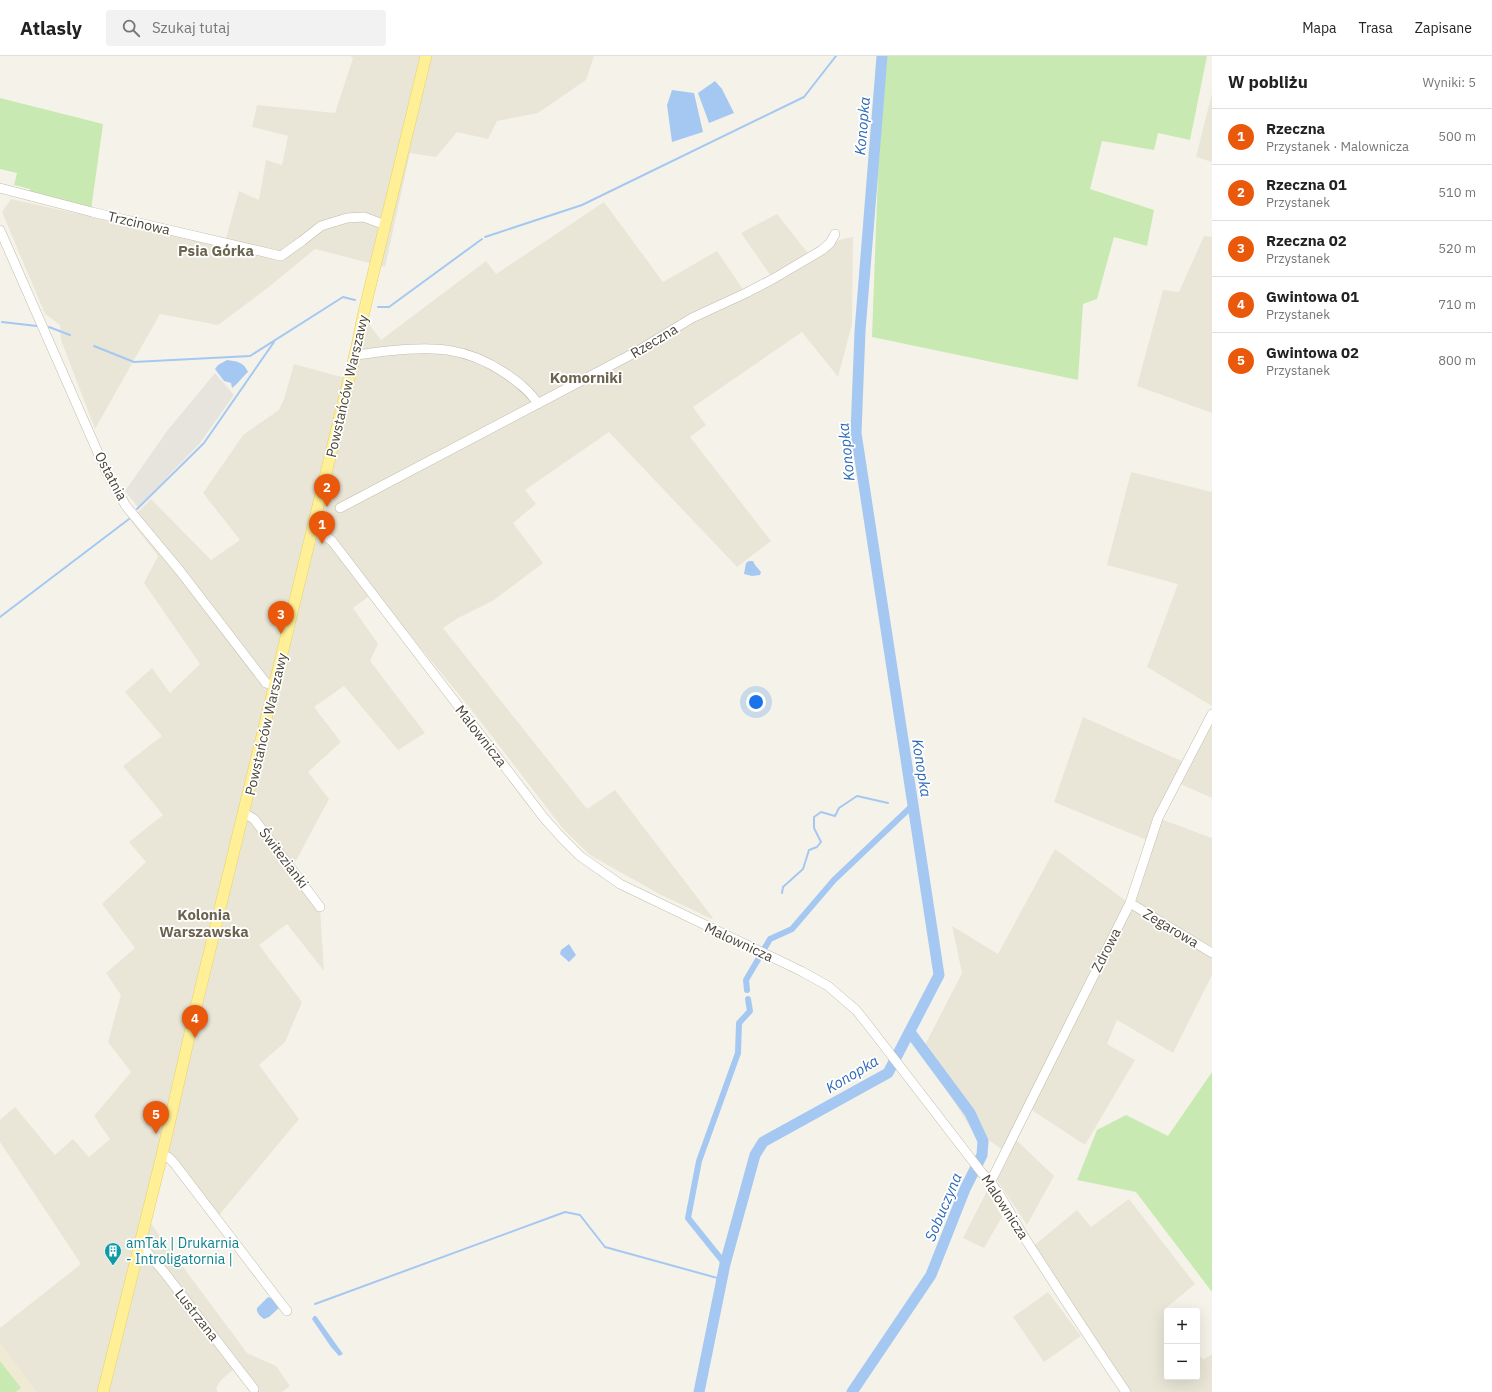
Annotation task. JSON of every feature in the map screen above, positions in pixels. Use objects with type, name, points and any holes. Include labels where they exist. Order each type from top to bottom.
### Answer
[{"type":"main road","name":"Powstańców Warszawy","points":[[103,1392],[139,1242],[162,1155],[196,1007],[275,686],[426,56]]},
{"type":"street","name":"Trzcinowa","points":[[0,188],[92,212],[281,256],[321,226],[347,218],[364,217],[385,225]]},
{"type":"street","name":"Ostatnia","points":[[0,230],[106,471],[126,506],[180,571],[266,683],[275,686]]},
{"type":"street","name":"Rzeczna","points":[[340,508],[636,352],[692,318],[739,297],[774,279],[822,250],[830,243],[835,234]]},
{"type":"street","points":[[356,350],[387,351],[433,348],[456,351],[474,356],[490,363],[524,387],[538,404]]},
{"type":"street","name":"Malownicza","points":[[312,529],[321,533],[332,541],[544,818],[580,856],[620,884],[750,948],[801,971],[828,986],[856,1010],[982,1173],[991,1181],[1015,1223],[1126,1392]]},
{"type":"street","name":"Zdrowa","points":[[991,1181],[1130,903],[1158,818],[1212,714]]},
{"type":"street","name":"Świtezianki","points":[[244,813],[254,818],[320,907]]},
{"type":"street","name":"Zegarowa","points":[[1130,903],[1212,953]]},
{"type":"street","points":[[162,1155],[174,1163],[287,1311]]},
{"type":"street","name":"Lustrzana","points":[[139,1242],[164,1272],[254,1389]]},
{"type":"shaded area","points":[[350,56],[594,56],[586,80],[538,113],[497,121],[488,139],[457,132],[436,157],[410,153],[385,267],[315,249],[265,290],[218,325],[160,314],[95,429],[61,340],[60,325],[45,314],[2,212],[11,199],[224,246],[239,191],[259,200],[266,160],[282,165],[288,136],[252,127],[257,105],[335,113],[353,58]]},
{"type":"shaded area","points":[[1212,93],[1212,162],[1196,157]]},
{"type":"shaded area","points":[[604,202],[663,282],[717,251],[746,294],[773,279],[741,233],[777,214],[811,257],[839,240],[853,237],[852,324],[838,377],[802,332],[693,407],[706,425],[690,437],[771,541],[737,567],[609,432],[525,490],[536,504],[513,523],[543,563],[494,600],[458,618],[443,628],[587,809],[615,790],[713,918],[712,919],[661,895],[590,855],[564,830],[474,713],[375,592],[353,608],[378,644],[370,661],[425,733],[398,750],[344,686],[314,707],[341,742],[308,772],[329,799],[291,870],[320,907],[324,971],[287,924],[259,945],[302,1002],[285,1042],[259,1065],[299,1119],[216,1219],[163,1149],[146,1217],[247,1353],[276,1366],[290,1386],[282,1392],[254,1392],[235,1368],[220,1381],[216,1389],[218,1392],[34,1392],[0,1347],[0,1328],[81,1264],[0,1142],[0,1120],[15,1107],[55,1155],[73,1139],[89,1157],[110,1139],[94,1116],[131,1072],[108,1042],[121,995],[106,973],[135,948],[102,904],[146,862],[129,842],[163,815],[123,766],[162,736],[125,692],[152,668],[170,693],[200,664],[144,583],[158,556],[130,520],[151,499],[211,560],[240,540],[203,493],[243,435],[279,410],[284,399],[294,364],[349,379],[363,316],[381,340],[486,261],[496,274]]},
{"type":"shaded area","points":[[1204,236],[1212,237],[1212,413],[1137,386],[1163,290],[1179,292]]},
{"type":"shaded area","points":[[215,373],[234,395],[200,443],[138,507],[125,491],[167,431]]},
{"type":"shaded area","points":[[1131,472],[1212,492],[1212,706],[1147,667],[1178,584],[1107,565]]},
{"type":"shaded area","points":[[1212,714],[1212,798],[1176,782],[1158,818],[1212,838],[1212,975],[1173,1053],[1117,1020],[1107,1044],[1135,1060],[1085,1145],[1027,1107],[1013,1137],[1054,1176],[1027,1225],[997,1180],[1010,1155],[970,1127],[922,1051],[962,973],[952,926],[998,954],[1055,849],[1129,903],[1149,841],[1054,802],[1083,717],[1186,763]]},
{"type":"shaded area","points":[[987,1191],[1002,1217],[984,1248],[963,1238]]},
{"type":"shaded area","points":[[1129,1199],[1195,1284],[1166,1308],[1164,1308],[1164,1380],[1200,1380],[1200,1356],[1203,1360],[1212,1354],[1212,1392],[1126,1392],[1031,1248],[1077,1210],[1091,1227]]},
{"type":"shaded area","points":[[1048,1292],[1081,1336],[1044,1362],[1013,1317]]},
{"type":"shaded area","points":[[0,1343],[37,1392],[0,1392]]},
{"type":"green space","points":[[887,56],[1207,56],[1190,140],[1158,133],[1154,150],[1102,141],[1090,189],[1154,210],[1147,246],[1114,237],[1097,299],[1083,304],[1078,380],[872,337],[878,174]]},
{"type":"green space","points":[[0,98],[103,124],[91,210],[28,193],[30,189],[14,185],[17,173],[0,169]]},
{"type":"green space","points":[[1212,1072],[1212,1292],[1136,1192],[1077,1180],[1097,1130],[1126,1115],[1168,1136]]},
{"type":"green space","points":[[0,1361],[21,1388],[15,1392],[0,1392]]},
{"type":"water","points":[[715,81],[722,89],[734,113],[709,123],[698,93]]},
{"type":"water","points":[[672,90],[694,93],[703,132],[672,142],[667,105]]},
{"type":"water","points":[[227,360],[242,364],[248,372],[232,388],[231,383],[224,381],[215,369],[218,365]]},
{"type":"water","points":[[753,561],[761,572],[760,575],[752,576],[744,574],[746,563]]},
{"type":"water","points":[[569,944],[576,955],[569,962],[560,954],[561,950]]},
{"type":"water","points":[[268,1297],[272,1299],[279,1308],[269,1317],[264,1319],[258,1313],[257,1308]]},
{"type":"water","points":[[316,1316],[343,1354],[339,1356],[331,1347],[312,1319]]},
{"type":"waterway","points":[[485,237],[582,205],[804,97],[836,56]]},
{"type":"waterway","name":"Konopka","points":[[699,1392],[725,1264],[755,1155],[763,1142],[888,1073],[939,975],[856,433],[860,331],[882,56]]},
{"type":"waterway","points":[[378,307],[389,307],[482,239]]},
{"type":"waterway","points":[[94,346],[134,362],[250,356],[343,297],[355,300]]},
{"type":"waterway","points":[[2,322],[37,326]]},
{"type":"waterway","points":[[49,327],[70,335]]},
{"type":"waterway","points":[[137,509],[204,443],[274,342]]},
{"type":"waterway","points":[[0,617],[129,519]]},
{"type":"waterway","points":[[782,893],[783,887],[803,869],[809,850],[817,847],[821,842],[814,828],[814,817],[821,812],[835,816],[839,808],[857,796],[888,803]]},
{"type":"waterway","points":[[747,990],[746,980],[770,939],[792,929],[834,880],[913,805]]},
{"type":"waterway","points":[[725,1264],[688,1218],[699,1161],[738,1053],[739,1023],[750,1011],[748,999]]},
{"type":"waterway","name":"Sobuczyna","points":[[852,1392],[931,1275],[965,1189],[982,1155],[983,1141],[970,1113],[910,1032]]},
{"type":"waterway","points":[[315,1304],[565,1212],[580,1215],[605,1247],[721,1279]]},
{"type":"place","name":"Rzeczna 01","points":[[327,507]]},
{"type":"place","name":"Rzeczna","points":[[322,544]]},
{"type":"place","name":"Rzeczna 02","points":[[281,634]]},
{"type":"place","name":"Gwintowa 01","points":[[195,1038]]},
{"type":"place","name":"Gwintowa 02","points":[[156,1134]]},
{"type":"place","name":"amTak | Drukarnia - Introligatornia |","points":[[113,1266]]},
{"type":"district","name":"Psia Górka","points":[[216,250]]},
{"type":"district","name":"Komorniki","points":[[586,377]]},
{"type":"district","name":"Kolonia Warszawska","points":[[204,922]]}]
